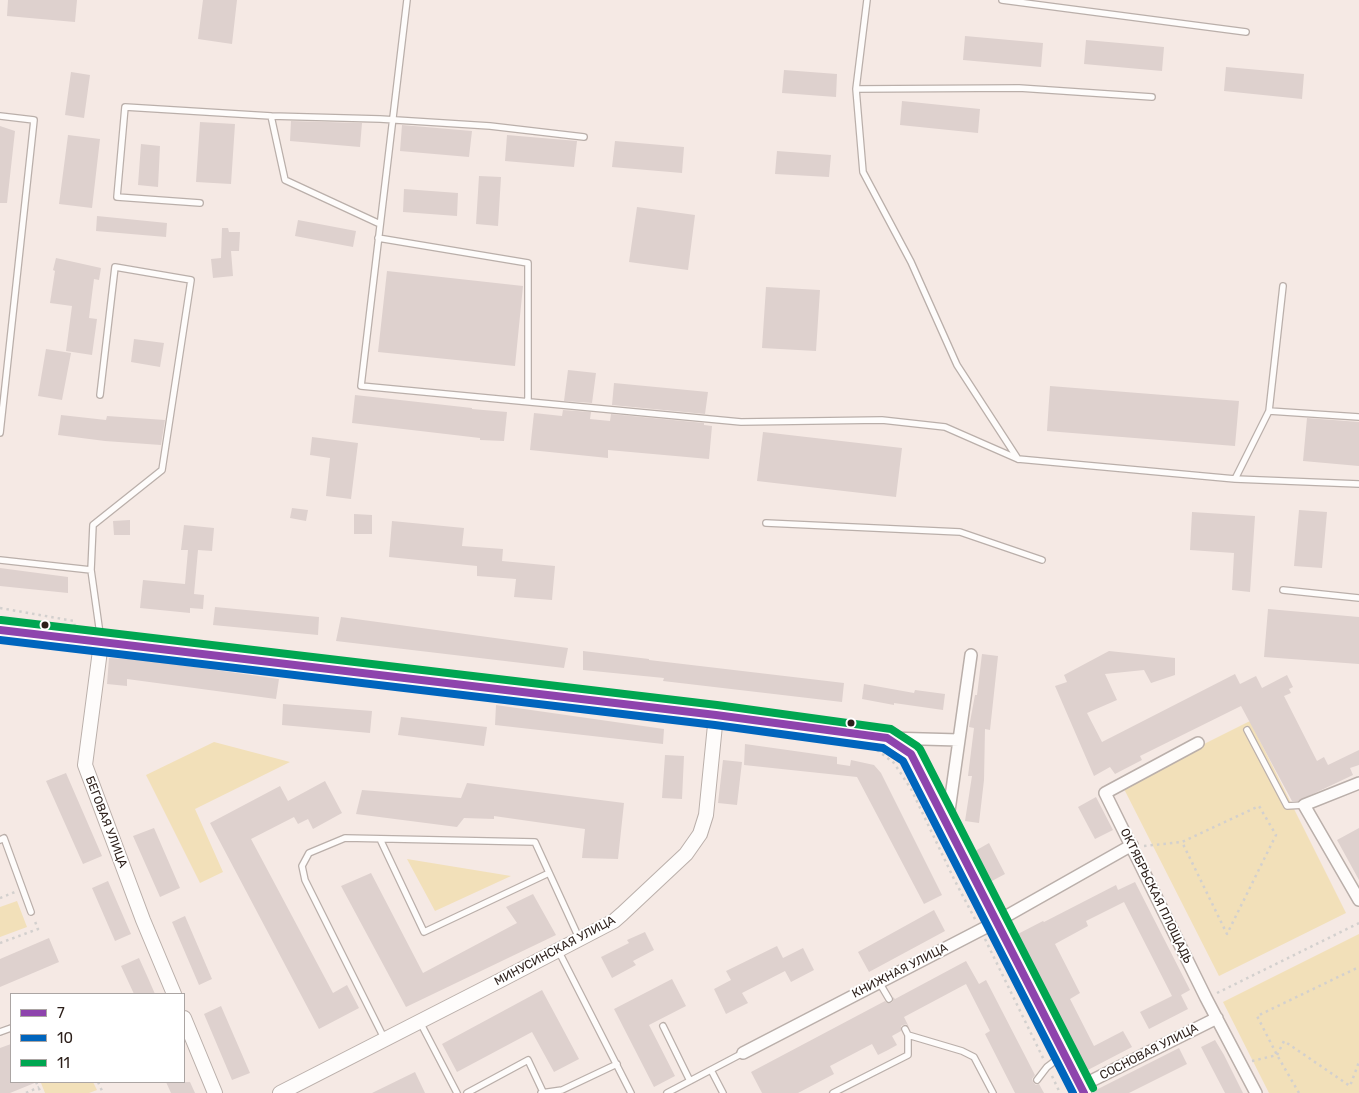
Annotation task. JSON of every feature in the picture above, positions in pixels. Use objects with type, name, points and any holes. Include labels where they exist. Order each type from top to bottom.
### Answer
[{"type":"street","points":[[0,630],[716,715],[887,738],[959,740]]},
{"type":"street","name":"БЕГОВАЯ УЛИЦА","points":[[101,643],[85,766],[143,920],[174,993]]},
{"type":"street","points":[[947,825],[971,655]]},
{"type":"street","name":"МИНУСИНСКАЯ УЛИЦА","points":[[280,1093],[614,921],[686,854],[700,834],[706,815],[716,715]]},
{"type":"street","points":[[887,738],[911,754],[1082,1090]]},
{"type":"street","name":"ОКТЯБРЬСКАЯ ПЛОЩАДЬ","points":[[1198,743],[1105,793],[1206,998],[1256,1093]]},
{"type":"street","points":[[1359,783],[1304,805],[1359,900]]},
{"type":"street","name":"КНИЖНАЯ УЛИЦА","points":[[743,1053],[996,922],[1132,846]]},
{"type":"street","name":"СОСНОВАЯ УЛИЦА","points":[[1082,1090],[1217,1018]]},
{"type":"street","points":[[185,1020],[215,1093]]},
{"type":"lane","points":[[407,0],[361,386],[741,422],[882,420],[945,427],[1018,459],[1235,479],[1359,484]]},
{"type":"lane","points":[[867,0],[856,89],[863,172],[911,262],[956,365],[1018,459]]},
{"type":"lane","points":[[1002,0],[1246,32]]},
{"type":"lane","points":[[856,89],[1019,88],[1152,97]]},
{"type":"lane","points":[[200,203],[117,197],[125,106],[271,116],[392,120],[490,126],[584,137]]},
{"type":"lane","points":[[0,116],[34,120],[0,433]]},
{"type":"lane","points":[[271,116],[285,180],[380,224]]},
{"type":"lane","points":[[378,238],[528,263],[528,402]]},
{"type":"lane","points":[[100,395],[115,267],[191,280],[162,470],[93,525],[91,570],[101,643]]},
{"type":"lane","points":[[1235,479],[1269,411],[1283,286]]},
{"type":"lane","points":[[1269,411],[1359,417]]},
{"type":"lane","points":[[766,523],[960,532],[1042,560]]},
{"type":"lane","points":[[0,560],[91,570]]},
{"type":"lane","points":[[1283,590],[1359,598]]},
{"type":"lane","points":[[1247,730],[1287,806],[1304,805]]},
{"type":"lane","points":[[0,840],[4,838],[31,912]]},
{"type":"lane","points":[[385,1040],[305,880],[302,866],[309,853],[344,838],[535,842],[580,939]]},
{"type":"lane","points":[[380,839],[424,932],[549,873]]},
{"type":"lane","points":[[558,950],[631,1093]]},
{"type":"lane","points":[[879,982],[889,999]]},
{"type":"lane","points":[[420,1022],[457,1093]]},
{"type":"lane","points":[[663,1026],[690,1081]]},
{"type":"lane","points":[[833,1093],[908,1054],[906,1032],[974,1057],[993,1093]]},
{"type":"lane","name":"КНИЖНАЯ УЛИЦА","points":[[667,1093],[743,1053]]},
{"type":"lane","points":[[1037,1080],[1047,1067],[1064,1054]]},
{"type":"lane","points":[[467,1093],[528,1060],[542,1092],[562,1090],[617,1064]]},
{"type":"lane","points":[[711,1070],[723,1093]]},
{"type":"path","points":[[0,608],[74,621],[75,639]]},
{"type":"path","points":[[894,763],[911,789],[1060,1093]]},
{"type":"path","points":[[1132,846],[1182,842],[1260,806],[1276,835],[1227,934],[1182,842]]},
{"type":"path","points":[[0,898],[23,889]]},
{"type":"path","points":[[0,943],[38,929],[31,912]]},
{"type":"path","points":[[1206,998],[1359,923]]},
{"type":"path","points":[[1299,1093],[1257,1016],[1359,967]]},
{"type":"path","points":[[1278,1056],[1284,1041],[1350,1086],[1359,1062]]},
{"type":"path","points":[[1241,1064],[1278,1056]]},
{"type":"path","points":[[36,1083],[41,1093]]},
{"type":"path","points":[[26,1093],[39,1088]]},
{"type":"shaded area","points":[[1250,721],[1346,913],[1219,976],[1122,785]]},
{"type":"shaded area","points":[[214,742],[290,762],[195,809],[223,872],[200,883],[146,775]]},
{"type":"shaded area","points":[[407,859],[511,876],[435,911]]},
{"type":"shaded area","points":[[17,901],[27,927],[0,937],[0,907]]},
{"type":"shaded area","points":[[1359,934],[1359,1093],[1269,1093],[1223,1002]]},
{"type":"shaded area","points":[[41,1083],[94,1083],[97,1090],[89,1093],[45,1093]]},
{"type":"building","points":[[8,0],[77,0],[75,22],[7,16]]},
{"type":"building","points":[[203,0],[237,0],[232,44],[198,39]]},
{"type":"building","points":[[965,36],[1043,43],[1041,67],[963,60]]},
{"type":"building","points":[[1086,40],[1164,47],[1162,71],[1084,64]]},
{"type":"building","points":[[1226,67],[1304,74],[1302,99],[1224,91]]},
{"type":"building","points":[[784,70],[837,74],[836,97],[782,93]]},
{"type":"building","points":[[71,72],[90,75],[84,118],[65,115]]},
{"type":"building","points":[[902,101],[980,109],[978,133],[900,125]]},
{"type":"building","points":[[291,121],[362,123],[360,147],[290,141]]},
{"type":"building","points":[[200,122],[235,124],[231,184],[196,182]]},
{"type":"building","points":[[402,125],[472,131],[469,157],[400,151]]},
{"type":"building","points":[[0,126],[15,131],[7,203],[0,203]]},
{"type":"building","points":[[68,135],[100,139],[92,208],[59,204]]},
{"type":"building","points":[[507,135],[577,141],[574,167],[505,161]]},
{"type":"building","points":[[615,141],[684,147],[682,173],[612,167]]},
{"type":"building","points":[[141,144],[160,146],[158,187],[138,185]]},
{"type":"building","points":[[777,151],[831,155],[829,177],[775,174]]},
{"type":"building","points":[[479,176],[501,177],[498,226],[476,224]]},
{"type":"building","points":[[404,189],[458,193],[457,216],[403,212]]},
{"type":"building","points":[[637,207],[695,215],[688,270],[629,262]]},
{"type":"building","points":[[97,216],[167,223],[166,237],[96,231]]},
{"type":"building","points":[[298,220],[356,231],[353,247],[295,236]]},
{"type":"building","points":[[222,228],[228,228],[229,232],[240,232],[239,251],[231,251],[233,276],[213,278],[211,259],[221,258]]},
{"type":"building","points":[[56,258],[101,268],[99,280],[94,279],[89,318],[97,319],[92,355],[66,351],[72,306],[50,303]]},
{"type":"building","points":[[387,271],[523,286],[515,366],[378,352]]},
{"type":"building","points":[[766,287],[820,290],[816,351],[762,348]]},
{"type":"building","points":[[134,339],[164,343],[160,367],[131,362]]},
{"type":"building","points":[[46,349],[71,353],[62,400],[38,396]]},
{"type":"building","points":[[568,370],[596,373],[592,403],[564,401]]},
{"type":"building","points":[[614,383],[708,392],[705,414],[612,405]]},
{"type":"building","points":[[1050,386],[1239,401],[1235,446],[1047,431]]},
{"type":"building","points":[[355,395],[507,412],[504,441],[480,440],[480,438],[352,423]]},
{"type":"building","points":[[563,410],[591,412],[590,419],[610,421],[611,414],[704,423],[704,425],[712,426],[709,459],[608,450],[608,458],[530,450],[534,413],[562,416]]},
{"type":"building","points":[[61,415],[106,420],[107,416],[165,420],[161,445],[58,435]]},
{"type":"building","points":[[1307,418],[1359,422],[1359,466],[1303,461]]},
{"type":"building","points":[[763,432],[902,448],[896,497],[757,481]]},
{"type":"building","points":[[312,437],[358,443],[351,499],[326,496],[330,458],[310,455]]},
{"type":"building","points":[[292,508],[308,510],[306,521],[290,518]]},
{"type":"building","points":[[1299,510],[1327,512],[1322,568],[1294,566]]},
{"type":"building","points":[[1192,512],[1255,516],[1250,592],[1232,590],[1234,553],[1190,550]]},
{"type":"building","points":[[354,514],[372,515],[372,534],[354,534]]},
{"type":"building","points":[[130,520],[130,535],[114,535],[113,521]]},
{"type":"building","points":[[392,521],[464,528],[462,546],[503,549],[502,561],[555,566],[552,600],[514,597],[516,579],[477,576],[477,566],[389,557]]},
{"type":"building","points":[[184,525],[214,528],[212,551],[198,550],[194,594],[204,595],[203,609],[190,608],[190,613],[140,608],[143,580],[185,584],[188,550],[181,550]]},
{"type":"building","points":[[0,568],[68,577],[68,593],[0,586]]},
{"type":"building","points":[[215,607],[319,617],[318,635],[213,625]]},
{"type":"building","points":[[1268,609],[1359,617],[1359,664],[1264,657]]},
{"type":"building","points":[[341,617],[568,648],[564,668],[336,641]]},
{"type":"building","points":[[583,651],[844,683],[842,702],[663,681],[664,678],[583,670]]},
{"type":"building","points":[[1109,651],[1175,658],[1175,675],[1151,683],[1144,670],[1105,674],[1117,700],[1087,713],[1102,742],[1235,674],[1240,684],[1256,676],[1262,688],[1287,675],[1293,687],[1289,689],[1291,693],[1284,696],[1317,761],[1324,757],[1328,765],[1359,750],[1359,765],[1350,768],[1353,775],[1298,801],[1292,801],[1241,706],[1140,756],[1142,760],[1115,774],[1110,767],[1094,776],[1055,686],[1067,682],[1064,675]]},
{"type":"building","points":[[982,654],[998,656],[990,730],[985,729],[984,780],[979,823],[965,821],[972,776],[968,776],[974,728],[969,727],[975,695],[977,695]]},
{"type":"building","points":[[109,658],[145,660],[279,679],[276,699],[127,679],[127,686],[107,684]]},
{"type":"building","points":[[864,684],[914,693],[915,690],[945,694],[943,710],[894,703],[894,705],[862,699]]},
{"type":"building","points":[[283,704],[372,711],[370,733],[282,725]]},
{"type":"building","points":[[496,705],[664,729],[663,744],[495,725]]},
{"type":"building","points":[[401,717],[487,727],[484,746],[398,735]]},
{"type":"building","points":[[745,744],[837,757],[837,764],[850,766],[851,760],[874,765],[881,773],[942,895],[924,904],[857,777],[744,765]]},
{"type":"building","points":[[665,755],[684,756],[682,799],[662,798]]},
{"type":"building","points":[[723,760],[742,762],[737,805],[718,803]]},
{"type":"building","points":[[66,773],[102,856],[83,864],[46,781]]},
{"type":"building","points":[[325,781],[342,813],[313,829],[308,819],[298,824],[294,817],[251,839],[333,993],[347,985],[359,1008],[319,1029],[210,823],[280,786],[288,801]]},
{"type":"building","points":[[467,783],[624,803],[618,859],[582,858],[585,829],[494,816],[494,819],[464,818],[457,827],[356,814],[362,790],[461,798]]},
{"type":"building","points":[[1096,797],[1113,830],[1095,839],[1078,807]]},
{"type":"building","points":[[154,828],[180,888],[160,897],[133,836]]},
{"type":"building","points":[[1359,828],[1359,880],[1337,840]]},
{"type":"building","points":[[989,843],[1005,874],[990,882],[975,851]]},
{"type":"building","points":[[371,873],[423,973],[517,923],[506,907],[533,894],[556,935],[406,1007],[341,886]]},
{"type":"building","points":[[108,881],[131,934],[115,941],[92,888]]},
{"type":"building","points":[[1135,882],[1190,990],[1181,995],[1188,1009],[1149,1029],[1140,1012],[1172,996],[1124,902],[1086,921],[1088,926],[1055,944],[1080,993],[1070,999],[1094,1046],[1123,1031],[1132,1047],[1084,1072],[1014,936],[1116,885],[1118,890]]},
{"type":"building","points":[[934,910],[945,931],[869,972],[858,952]]},
{"type":"building","points":[[185,916],[212,979],[199,985],[172,922]]},
{"type":"building","points":[[645,932],[654,950],[633,961],[636,965],[612,978],[601,957],[629,943],[627,940]]},
{"type":"building","points":[[49,938],[59,962],[0,987],[0,959]]},
{"type":"building","points":[[777,946],[783,958],[803,948],[814,970],[791,982],[785,971],[742,993],[748,1003],[726,1014],[714,989],[731,980],[726,971]]},
{"type":"building","points":[[139,958],[155,993],[134,993],[121,966]]},
{"type":"building","points":[[966,961],[979,984],[986,980],[1035,1075],[1032,1079],[1033,1082],[1036,1085],[1039,1084],[1044,1093],[1015,1093],[985,1034],[990,1031],[966,984],[904,1017],[909,1027],[906,1024],[901,1026],[901,1031],[892,1036],[897,1045],[888,1050],[878,1055],[872,1044],[830,1066],[834,1074],[798,1093],[762,1093],[751,1072],[885,1001],[891,1003],[893,997],[895,999]]},
{"type":"building","points":[[672,979],[686,1006],[649,1025],[675,1076],[654,1087],[614,1009]]},
{"type":"building","points":[[542,990],[579,1059],[554,1072],[532,1032],[457,1072],[442,1044]]},
{"type":"building","points":[[221,1006],[250,1073],[232,1080],[204,1014]]},
{"type":"building","points":[[1215,1040],[1243,1093],[1225,1093],[1201,1047]]},
{"type":"building","points":[[10,1044],[10,1083],[35,1083],[10,1093],[0,1093],[0,1048]]},
{"type":"building","points":[[1179,1048],[1187,1064],[1129,1093],[1092,1092]]},
{"type":"building","points":[[415,1072],[425,1093],[372,1093]]},
{"type":"building","points":[[190,1082],[195,1093],[171,1093],[166,1083]]},
{"type":"transit line","name":"11","points":[[1,620],[717,705],[891,729],[920,749],[1093,1088]]},
{"type":"transit line","name":"7","points":[[0,630],[716,715],[887,738],[911,754],[1084,1093]]},
{"type":"transit line","name":"10","points":[[0,640],[715,725],[883,748],[903,761],[1073,1093]]}]
